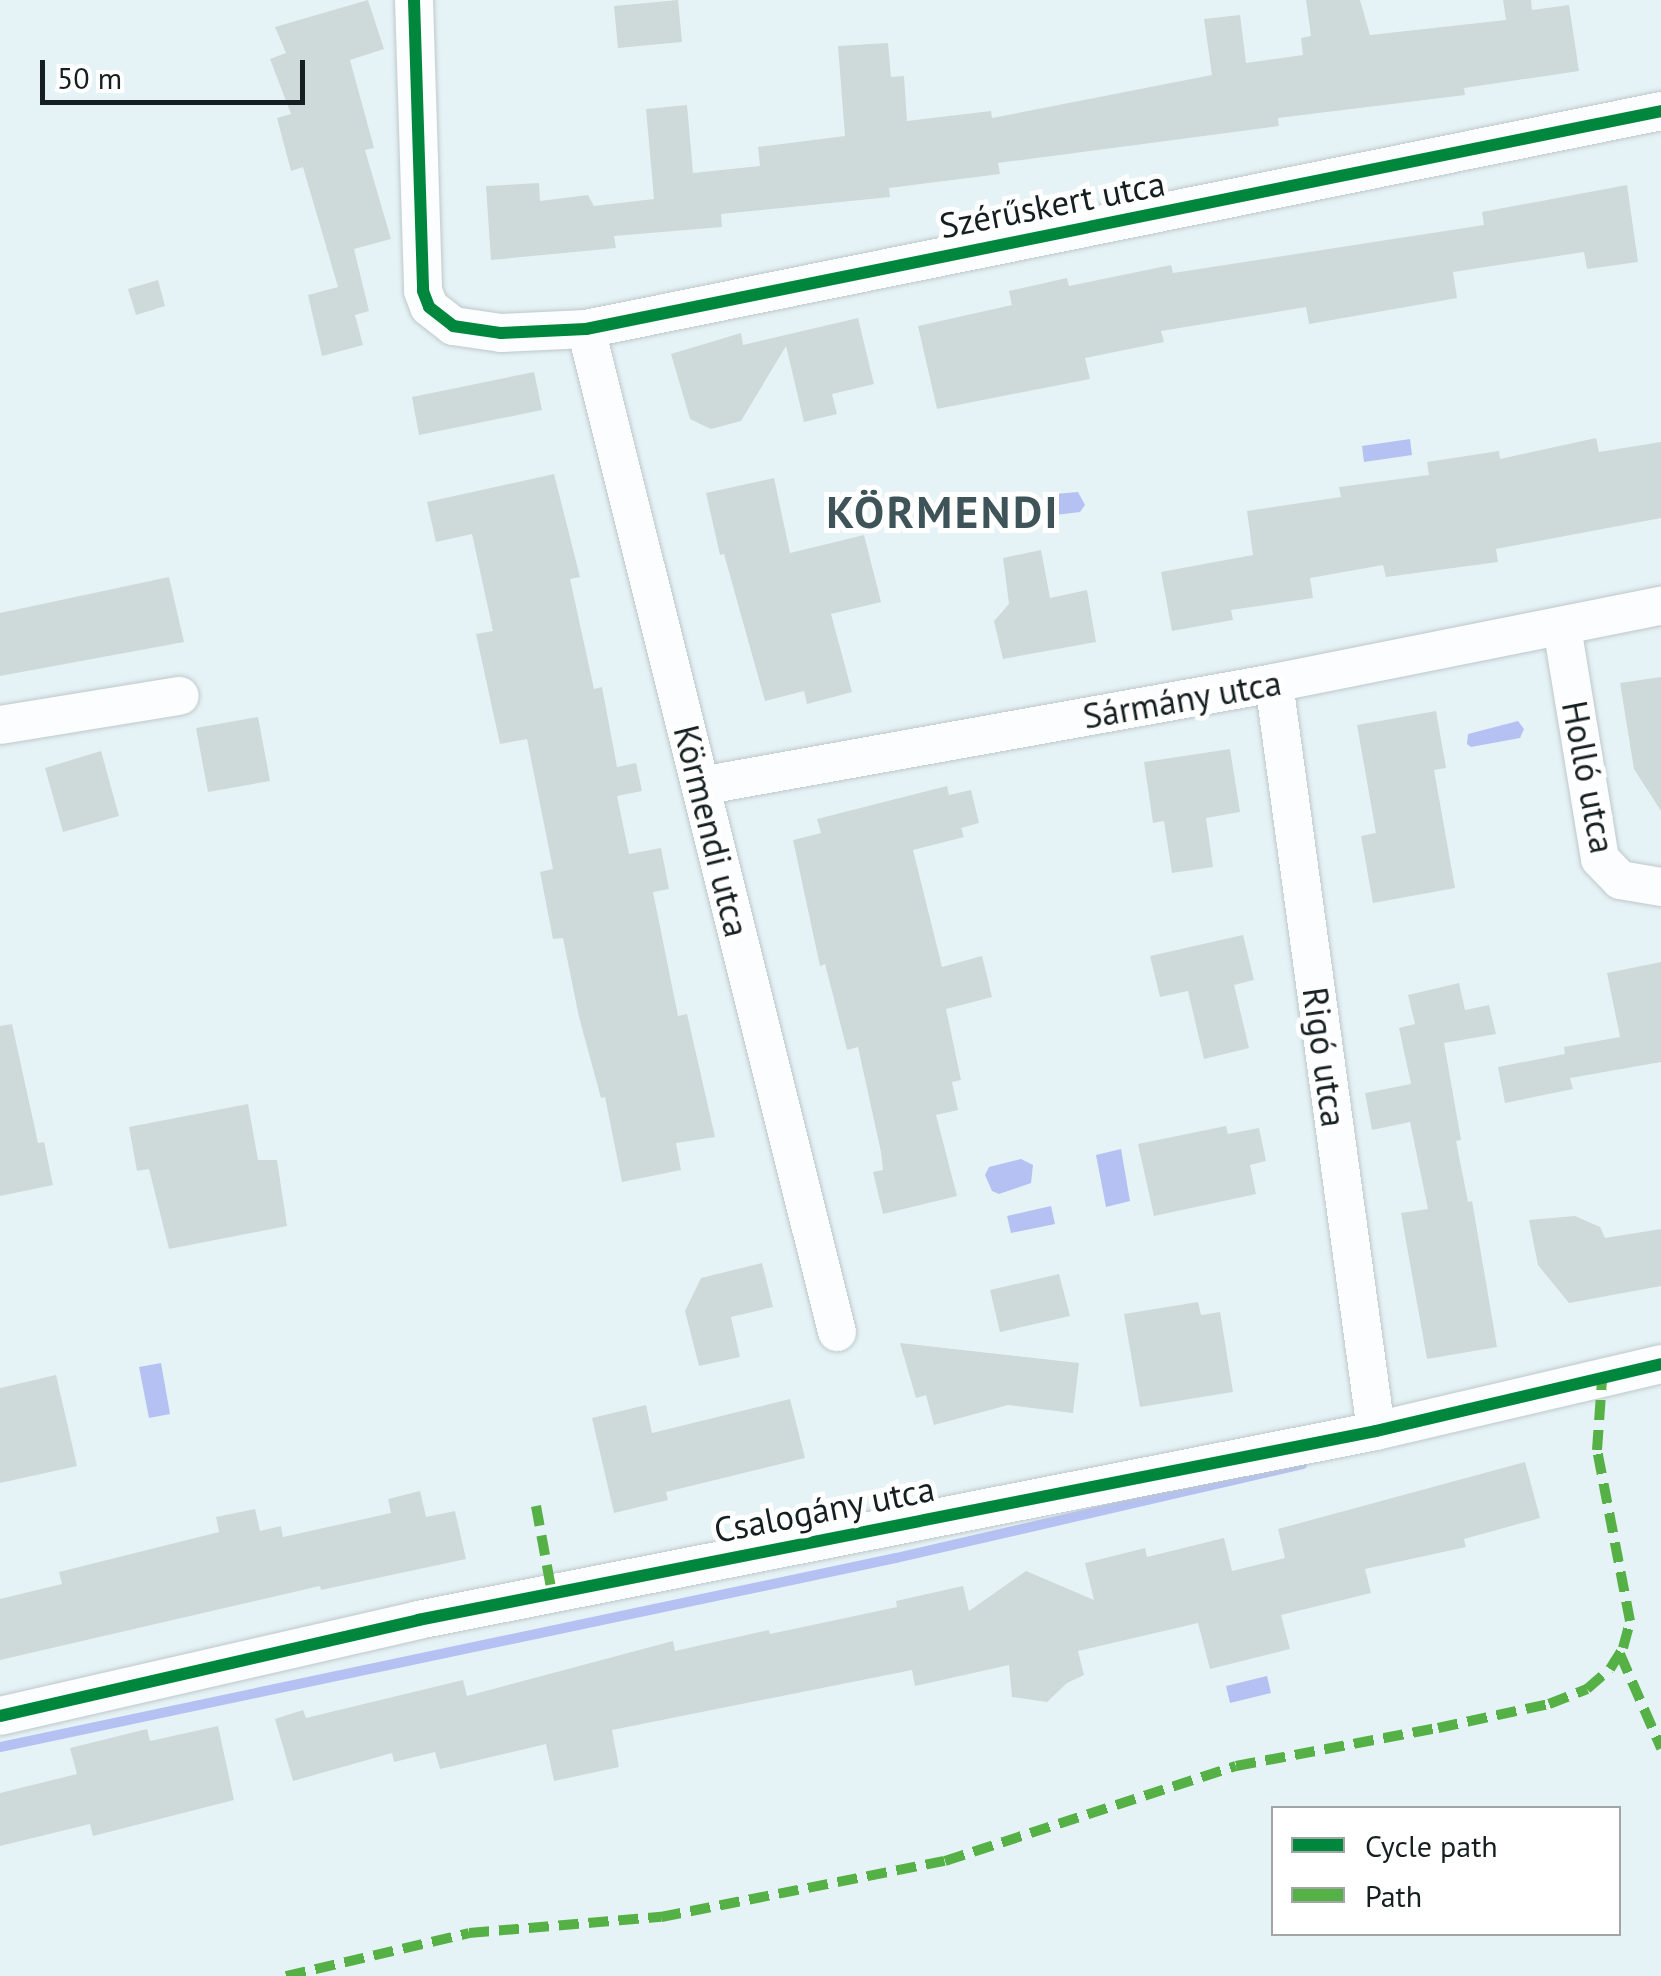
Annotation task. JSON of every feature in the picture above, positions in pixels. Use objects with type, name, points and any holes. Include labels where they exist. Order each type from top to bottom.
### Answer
[{"type":"street","name":"Szérűskert utca","points":[[414,0],[423,291],[429,308],[454,326],[500,332],[586,328],[1661,111]]},
{"type":"street","name":"Körmendi utca","points":[[586,328],[838,1332]]},
{"type":"street","name":"Sármány utca","points":[[701,786],[1274,683],[1661,606]]},
{"type":"street","name":"Holló utca","points":[[1562,627],[1600,859],[1620,880],[1661,887]]},
{"type":"street","name":"Rigó utca","points":[[1274,683],[1376,1431]]},
{"type":"street","points":[[0,724],[180,696]]},
{"type":"street","name":"Csalogány utca","points":[[0,1716],[418,1620],[1376,1431],[1661,1364]]},
{"type":"water","points":[[1410,439],[1412,455],[1364,462],[1362,446]]},
{"type":"water","points":[[1078,492],[1085,505],[1080,512],[1047,516],[1042,512],[1044,495]]},
{"type":"water","points":[[1518,721],[1524,729],[1520,738],[1471,747],[1467,744],[1468,734]]},
{"type":"water","points":[[1121,1149],[1130,1201],[1106,1207],[1096,1155]]},
{"type":"water","points":[[1021,1159],[1033,1165],[1031,1183],[999,1194],[992,1191],[985,1175],[989,1167]]},
{"type":"water","points":[[1051,1206],[1055,1224],[1011,1233],[1007,1216]]},
{"type":"water","points":[[161,1363],[170,1414],[149,1418],[139,1367]]},
{"type":"water","points":[[1267,1676],[1271,1693],[1230,1703],[1226,1686]]},
{"type":"building","points":[[368,0],[384,49],[350,60],[374,148],[365,150],[391,239],[354,249],[369,311],[355,315],[363,345],[322,356],[308,295],[338,287],[303,167],[291,171],[277,118],[291,114],[270,59],[286,53],[275,27]]},
{"type":"building","points":[[678,0],[682,42],[618,48],[614,6]]},
{"type":"building","points":[[1306,0],[1360,0],[1370,35],[1506,20],[1503,0],[1531,0],[1532,10],[1569,5],[1579,71],[1464,88],[1465,95],[1278,118],[1279,126],[998,163],[1000,174],[889,188],[890,197],[721,214],[722,227],[614,236],[616,248],[491,260],[486,186],[539,183],[540,201],[588,195],[594,206],[654,199],[646,109],[687,105],[693,173],[760,166],[758,147],[845,136],[838,46],[888,43],[891,77],[904,76],[907,121],[991,111],[992,118],[1212,75],[1204,19],[1240,15],[1246,63],[1303,55],[1301,38],[1311,36]]},
{"type":"building","points":[[1627,185],[1638,262],[1587,269],[1584,252],[1453,272],[1457,298],[1309,324],[1306,307],[1161,331],[1164,342],[1085,358],[1090,379],[937,409],[918,326],[1012,305],[1009,291],[1067,278],[1069,286],[1171,265],[1173,273],[1484,225],[1482,212]]},
{"type":"building","points":[[158,280],[165,306],[136,315],[128,289]]},
{"type":"building","points":[[858,318],[874,384],[832,394],[837,414],[804,422],[786,346],[741,421],[711,429],[690,419],[671,354],[741,333],[743,345]]},
{"type":"building","points":[[534,372],[542,410],[419,435],[412,397]]},
{"type":"building","points":[[1596,438],[1599,452],[1661,442],[1661,518],[1496,549],[1498,562],[1386,577],[1383,565],[1310,578],[1313,598],[1231,610],[1233,620],[1172,631],[1161,572],[1253,555],[1247,511],[1341,497],[1339,487],[1429,475],[1427,462],[1499,451],[1500,459]]},
{"type":"building","points":[[554,474],[580,577],[570,579],[594,689],[602,687],[617,767],[636,763],[642,791],[617,796],[629,854],[661,848],[669,889],[653,892],[678,1016],[687,1014],[715,1137],[676,1143],[681,1170],[622,1182],[605,1097],[601,1098],[579,1017],[563,938],[553,939],[540,872],[553,869],[527,739],[500,744],[476,634],[493,631],[472,534],[436,542],[427,502]]},
{"type":"building","points":[[774,478],[790,553],[864,535],[881,602],[831,614],[852,692],[807,704],[804,691],[765,701],[724,554],[720,555],[706,493]]},
{"type":"building","points":[[1041,550],[1050,598],[1087,590],[1096,642],[1003,659],[994,621],[1009,604],[1003,558]]},
{"type":"building","points":[[169,577],[184,642],[0,676],[0,613]]},
{"type":"building","points":[[1661,677],[1661,811],[1634,769],[1620,683]]},
{"type":"building","points":[[1436,711],[1446,768],[1434,770],[1455,888],[1373,903],[1361,836],[1376,833],[1357,725]]},
{"type":"building","points":[[258,717],[270,781],[208,792],[196,728]]},
{"type":"building","points":[[1230,749],[1240,812],[1206,818],[1213,867],[1172,873],[1164,821],[1153,823],[1144,762]]},
{"type":"building","points":[[101,751],[119,816],[63,832],[45,768]]},
{"type":"building","points":[[947,786],[949,795],[971,790],[979,823],[961,828],[964,837],[913,850],[942,967],[982,956],[992,997],[946,1009],[961,1080],[952,1082],[958,1110],[936,1115],[957,1196],[883,1214],[873,1172],[883,1170],[881,1152],[858,1047],[847,1050],[825,964],[820,966],[793,840],[821,833],[817,819]]},
{"type":"building","points":[[1243,935],[1254,980],[1234,985],[1249,1048],[1204,1059],[1188,991],[1160,997],[1150,956]]},
{"type":"building","points":[[1661,962],[1661,1062],[1570,1078],[1573,1089],[1505,1103],[1498,1067],[1565,1054],[1564,1047],[1620,1037],[1607,973]]},
{"type":"building","points":[[1459,983],[1465,1010],[1489,1005],[1496,1034],[1444,1043],[1461,1140],[1456,1141],[1468,1202],[1472,1201],[1497,1347],[1427,1359],[1401,1213],[1428,1209],[1410,1122],[1372,1130],[1365,1093],[1411,1084],[1399,1028],[1415,1024],[1408,995]]},
{"type":"building","points":[[12,1024],[38,1143],[44,1142],[53,1185],[0,1196],[0,1026]]},
{"type":"building","points":[[248,1104],[258,1160],[277,1160],[287,1226],[169,1249],[149,1169],[137,1171],[129,1127]]},
{"type":"building","points":[[1226,1126],[1228,1134],[1259,1128],[1266,1161],[1250,1165],[1256,1194],[1154,1216],[1138,1144]]},
{"type":"building","points":[[1575,1216],[1600,1227],[1605,1238],[1661,1229],[1661,1286],[1569,1303],[1538,1265],[1529,1220]]},
{"type":"building","points":[[762,1263],[773,1307],[731,1317],[740,1357],[699,1366],[685,1311],[701,1278]]},
{"type":"building","points":[[1059,1274],[1070,1316],[1000,1332],[990,1290]]},
{"type":"building","points":[[1198,1302],[1201,1315],[1220,1312],[1233,1392],[1140,1407],[1124,1314]]},
{"type":"building","points":[[900,1343],[1079,1363],[1073,1413],[1008,1405],[934,1425],[926,1395],[916,1398]]},
{"type":"building","points":[[56,1375],[77,1466],[0,1483],[0,1388]]},
{"type":"building","points":[[790,1399],[805,1458],[666,1492],[668,1500],[614,1513],[592,1418],[646,1405],[652,1433]]},
{"type":"building","points":[[1525,1462],[1540,1518],[1464,1539],[1466,1547],[1365,1569],[1371,1593],[1281,1615],[1290,1649],[1210,1669],[1198,1623],[1078,1651],[1084,1675],[1067,1683],[1047,1702],[1012,1697],[1009,1665],[915,1686],[912,1670],[612,1730],[619,1767],[554,1781],[546,1744],[440,1769],[435,1752],[394,1762],[392,1753],[293,1781],[275,1719],[303,1710],[306,1718],[463,1680],[467,1696],[673,1641],[675,1651],[769,1630],[770,1634],[897,1607],[896,1601],[963,1586],[969,1611],[1026,1571],[1094,1600],[1085,1563],[1145,1548],[1147,1557],[1224,1538],[1232,1571],[1285,1558],[1278,1529]]},
{"type":"building","points":[[420,1491],[426,1517],[455,1511],[466,1559],[321,1590],[320,1586],[0,1660],[0,1599],[62,1584],[59,1572],[219,1532],[216,1517],[255,1509],[260,1531],[281,1526],[283,1537],[391,1513],[388,1499]]},
{"type":"building","points":[[218,1726],[234,1800],[93,1836],[90,1824],[0,1846],[0,1793],[77,1774],[70,1748],[147,1729],[150,1741]]},
{"type":"waterway","points":[[0,1747],[896,1558],[1302,1464]]},
{"type":"marked path","points":[[286,1976],[469,1933],[661,1917],[945,1861],[1236,1766],[1549,1704],[1587,1689],[1610,1669],[1623,1648],[1630,1621],[1597,1450],[1602,1380]]},
{"type":"marked path","points":[[536,1506],[552,1593]]},
{"type":"marked path","points":[[1620,1654],[1661,1748]]},
{"type":"cycle path","points":[[414,0],[423,291],[429,307],[453,326],[501,333],[586,329],[1661,111]]},
{"type":"cycle path","points":[[0,1716],[418,1620],[1376,1431],[1661,1364]]},
{"type":"district","name":"KÖRMENDI","points":[[943,512]]}]
